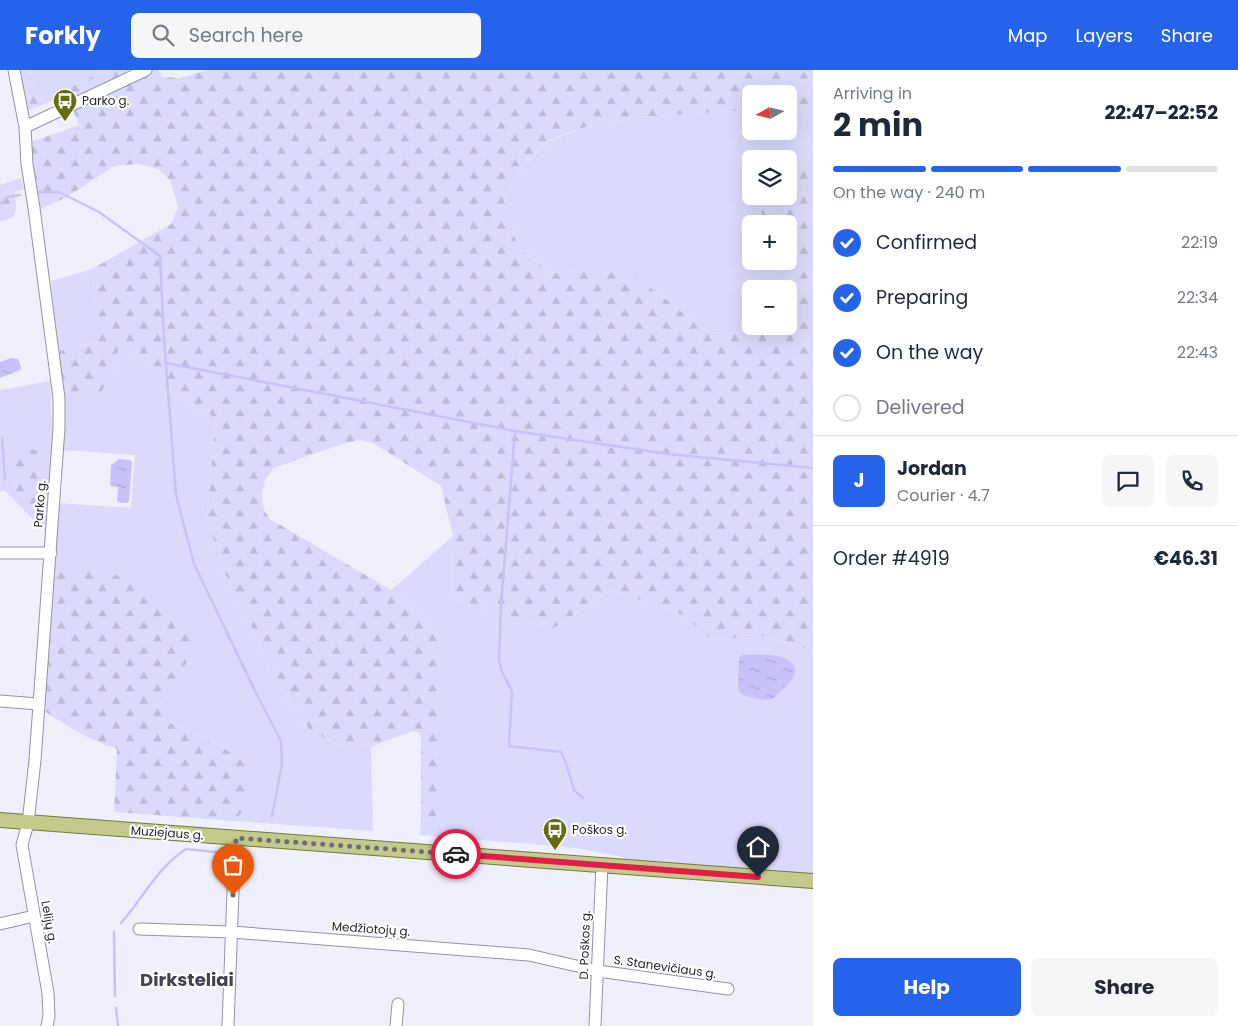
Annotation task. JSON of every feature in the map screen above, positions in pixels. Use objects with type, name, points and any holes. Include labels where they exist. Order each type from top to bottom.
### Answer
[{"type":"main road","name":"Muziejaus g.","points":[[0,820],[813,881]]},
{"type":"street","name":"Parko g.","points":[[14,70],[25,127],[27,164],[59,398],[59,428],[51,553],[35,760],[28,823]]},
{"type":"street","points":[[25,127],[146,70]]},
{"type":"street","points":[[0,553],[51,553]]},
{"type":"street","points":[[0,701],[38,704]]},
{"type":"street","name":"Lelijų g.","points":[[28,823],[22,845],[48,993],[49,1016],[47,1026]]},
{"type":"street","points":[[228,1026],[236,838]]},
{"type":"street","name":"D. Poškos g.","points":[[595,1026],[602,865]]},
{"type":"street","points":[[0,924],[34,916]]},
{"type":"street","name":"Medžiotojų g.","points":[[139,930],[232,932],[529,955],[598,971]]},
{"type":"street","name":"S. Stanevičiaus g.","points":[[598,971],[728,989]]},
{"type":"street","points":[[396,1026],[398,1004]]},
{"type":"green space","points":[[17,70],[29,70],[36,100],[50,96],[106,70],[158,70],[163,77],[180,78],[209,70],[813,70],[813,104],[809,107],[798,108],[798,85],[742,85],[742,111],[637,117],[588,126],[547,141],[516,174],[504,201],[517,245],[549,273],[598,269],[630,274],[662,296],[707,332],[742,335],[797,335],[797,280],[794,280],[791,270],[797,270],[797,215],[762,215],[761,205],[797,205],[797,167],[803,166],[813,170],[813,651],[759,635],[740,636],[729,640],[709,637],[683,615],[611,590],[552,629],[452,598],[453,536],[441,486],[373,443],[358,440],[274,468],[265,480],[262,494],[264,510],[270,519],[391,590],[431,627],[438,641],[440,657],[440,815],[434,820],[421,819],[421,736],[418,732],[412,731],[371,747],[337,745],[309,729],[282,688],[221,565],[207,515],[216,418],[188,402],[157,378],[139,354],[118,350],[113,371],[101,392],[62,397],[58,352],[97,342],[103,328],[95,307],[92,269],[171,224],[178,207],[170,180],[158,169],[137,164],[114,166],[67,197],[38,210],[31,142],[79,125],[67,95],[27,111]]},
{"type":"green space","points":[[29,70],[106,70],[50,96],[36,100]]},
{"type":"green space","points":[[813,104],[813,170],[803,166],[797,167],[797,150],[742,150],[742,205],[761,205],[762,215],[742,215],[742,270],[791,270],[794,280],[742,280],[742,334],[707,332],[662,296],[598,269],[549,273],[517,245],[504,201],[516,174],[547,142],[588,126],[637,117],[742,111],[742,140],[798,140],[798,108],[809,107]]},
{"type":"green space","points":[[21,178],[24,189],[11,193],[0,201],[0,185]]},
{"type":"green space","points":[[15,192],[16,208],[14,217],[0,222],[0,201]]},
{"type":"green space","points":[[92,269],[95,307],[103,328],[97,342],[58,352],[51,281]]},
{"type":"green space","points":[[118,349],[139,354],[158,378],[188,402],[216,418],[207,515],[221,565],[282,688],[309,729],[337,745],[371,747],[373,831],[234,821],[243,811],[246,762],[211,741],[168,722],[164,718],[164,711],[53,575],[58,503],[131,508],[135,455],[61,450],[62,397],[113,371]]},
{"type":"green space","points":[[50,381],[53,450],[47,533],[35,521],[41,482],[16,483],[13,499],[5,491],[0,491],[0,390]]},
{"type":"green space","points":[[22,446],[37,451],[41,482],[35,521],[13,499],[16,483],[15,448]]},
{"type":"green space","points":[[453,536],[452,598],[552,629],[611,590],[683,615],[710,637],[729,640],[740,636],[759,635],[813,651],[813,875],[623,863],[623,857],[576,848],[420,835],[421,819],[434,820],[431,627],[391,590]]},
{"type":"green space","points":[[85,568],[103,569],[148,590],[175,609],[189,628],[193,647],[164,711],[164,718],[168,722],[211,741],[246,762],[250,770],[246,802],[243,811],[234,821],[114,812],[117,749],[78,732],[43,710],[53,575]]},
{"type":"water","points":[[11,358],[18,359],[21,367],[20,370],[0,378],[0,362]]},
{"type":"water","points":[[119,459],[132,462],[129,502],[126,503],[117,501],[118,487],[110,486],[111,465]]},
{"type":"water","points":[[742,655],[781,657],[788,660],[795,668],[794,676],[788,685],[771,699],[760,699],[741,694],[738,689],[739,657]]},
{"type":"waterway","points":[[39,192],[59,192],[99,212],[160,256],[164,340],[176,495],[194,564],[281,741],[282,764],[272,816]]},
{"type":"waterway","points":[[0,204],[8,197],[20,195]]},
{"type":"waterway","points":[[166,363],[515,431],[501,605],[499,659],[502,672],[512,691],[509,746],[561,752],[574,790],[583,798]]},
{"type":"waterway","points":[[515,431],[668,454],[813,468]]},
{"type":"waterway","points":[[2,438],[5,480]]},
{"type":"waterway","points":[[121,923],[158,874],[186,849],[225,853]]},
{"type":"waterway","points":[[114,932],[115,996]]},
{"type":"waterway","points":[[116,1008],[118,1026]]},
{"type":"way so far","points":[[233,895],[236,838],[456,854]]},
{"type":"place","name":"Parko g.","points":[[65,122]]},
{"type":"place","name":"Poškos g.","points":[[555,851]]},
{"type":"district","name":"Dirksteliai","points":[[187,980]]},
{"type":"route","points":[[456,854],[758,877]]}]
